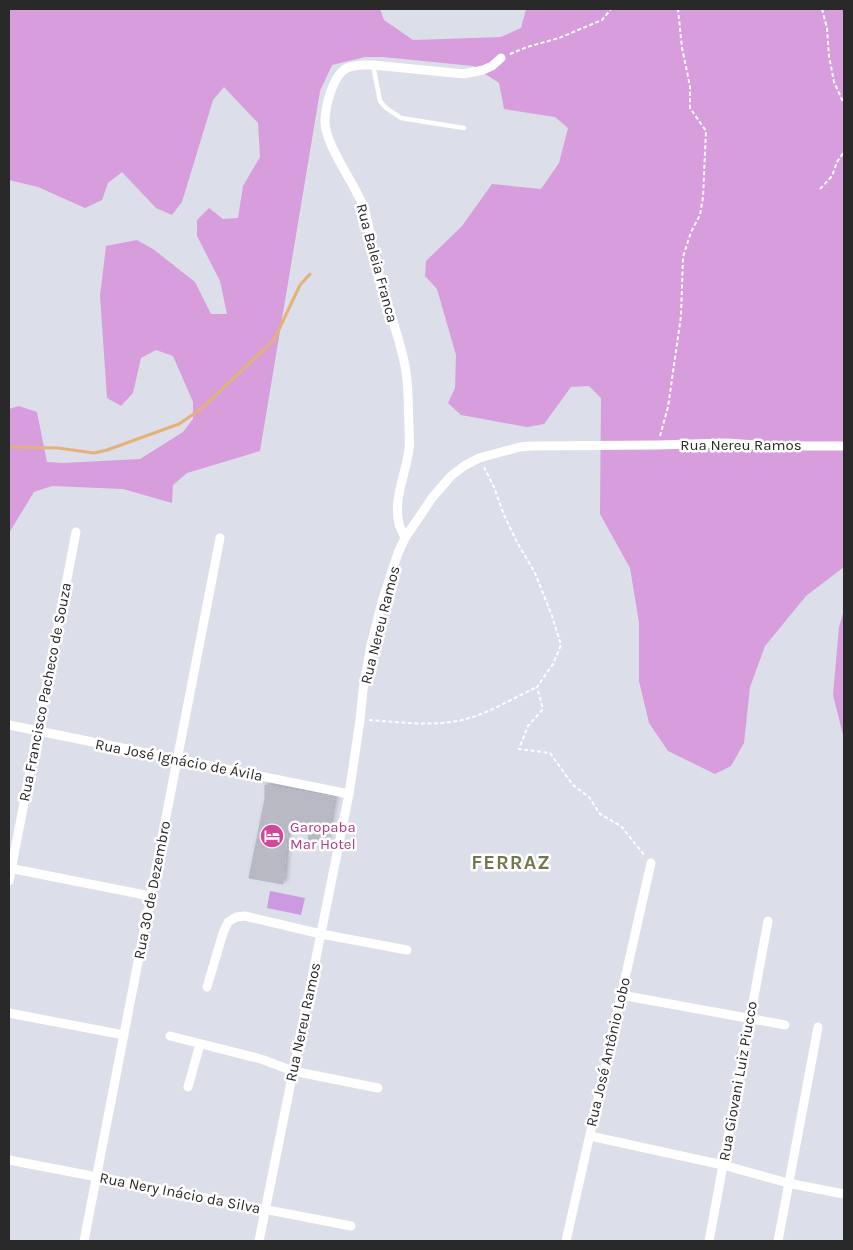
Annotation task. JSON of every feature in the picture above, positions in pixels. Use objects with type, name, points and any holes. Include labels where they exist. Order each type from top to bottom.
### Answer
[{"type":"street","name":"Rua Baleia Franca","points":[[405,538],[399,524],[397,508],[398,494],[410,447],[405,367],[397,334],[377,271],[360,197],[326,132],[325,117],[334,84],[341,72],[349,67],[360,64],[464,74],[492,66],[501,58]]},
{"type":"street","name":"Rua Nereu Ramos","points":[[259,1241],[349,794],[371,645],[382,602],[398,553],[405,538],[441,486],[464,466],[479,458],[520,447],[726,443],[770,446],[844,446]]},
{"type":"street","name":"Rua Francisco Pacheco de Souza","points":[[9,881],[76,532]]},
{"type":"street","name":"Rua 30 de Dezembro","points":[[84,1241],[220,538]]},
{"type":"street","name":"Rua José Ignácio de Ávila","points":[[9,725],[349,794]]},
{"type":"street","name":"Rua José Antônio Lobo","points":[[566,1241],[651,863]]},
{"type":"street","points":[[10,868],[150,896]]},
{"type":"street","points":[[207,987],[228,922],[236,916],[245,916],[321,934],[407,950]]},
{"type":"street","name":"Rua Giovani Luiz Piucco","points":[[709,1241],[768,921]]},
{"type":"street","points":[[621,995],[785,1025]]},
{"type":"street","points":[[9,1013],[124,1035]]},
{"type":"street","points":[[778,1241],[818,1027]]},
{"type":"street","points":[[170,1036],[261,1059],[293,1071],[378,1088]]},
{"type":"street","points":[[188,1087],[200,1044]]},
{"type":"street","points":[[590,1136],[844,1194]]},
{"type":"street","name":"Rua Nery Inácio da Silva","points":[[9,1160],[351,1226]]},
{"type":"lane","points":[[373,65],[380,101],[386,108],[401,118],[464,128]]},
{"type":"path","points":[[501,58],[527,47],[559,38],[602,20],[611,9]]},
{"type":"path","points":[[657,445],[668,407],[682,316],[683,257],[691,232],[700,215],[703,197],[706,131],[690,108],[690,86],[682,48],[678,9]]},
{"type":"path","points":[[822,9],[827,28],[829,56],[834,82],[844,104]]},
{"type":"path","points":[[820,189],[832,176],[844,152]]},
{"type":"path","points":[[360,720],[434,724],[463,720],[503,704],[537,687],[553,664],[561,645],[552,616],[535,573],[517,542],[504,515],[494,487],[479,458]]},
{"type":"path","points":[[537,687],[543,709],[528,726],[519,749],[550,753],[573,785],[589,797],[600,814],[621,826],[651,863]]},
{"type":"shaded area","points":[[9,9],[380,9],[384,20],[413,40],[501,37],[521,28],[526,9],[844,9],[844,567],[806,596],[765,646],[750,687],[744,743],[731,766],[715,774],[668,751],[649,723],[639,681],[639,623],[630,568],[600,514],[601,398],[589,386],[571,387],[544,424],[527,427],[461,415],[448,403],[455,388],[456,355],[437,289],[425,276],[426,261],[462,226],[492,184],[541,189],[559,163],[568,128],[555,117],[504,109],[499,83],[473,66],[383,57],[365,57],[332,65],[320,91],[260,451],[187,473],[173,485],[172,503],[123,489],[52,486],[34,492],[9,533],[9,409],[19,406],[37,412],[47,462],[63,463],[140,459],[183,432],[193,419],[193,402],[173,356],[156,350],[141,358],[133,393],[121,406],[107,398],[100,296],[106,246],[137,240],[153,249],[195,282],[211,314],[227,314],[220,281],[197,236],[197,220],[209,208],[223,219],[238,218],[243,186],[260,157],[258,123],[224,87],[213,100],[182,202],[172,215],[156,208],[122,172],[108,183],[102,200],[85,208],[38,187],[9,180]]},
{"type":"shaded area","points":[[844,610],[844,739],[833,695],[839,627]]},
{"type":"shaded area","points":[[270,891],[305,898],[301,915],[267,908]]},
{"type":"building","name":"Garopaba Mar Hotel","points":[[265,785],[334,797],[327,840],[309,841],[308,832],[287,832],[283,884],[249,878],[265,799]]},
{"type":"waterway","points":[[9,447],[58,448],[94,453],[179,424],[201,409],[274,340],[300,285],[310,274]]},
{"type":"place","name":"Garopaba Mar Hotel","points":[[272,836]]},
{"type":"district","name":"FERRAZ","points":[[511,862]]}]
